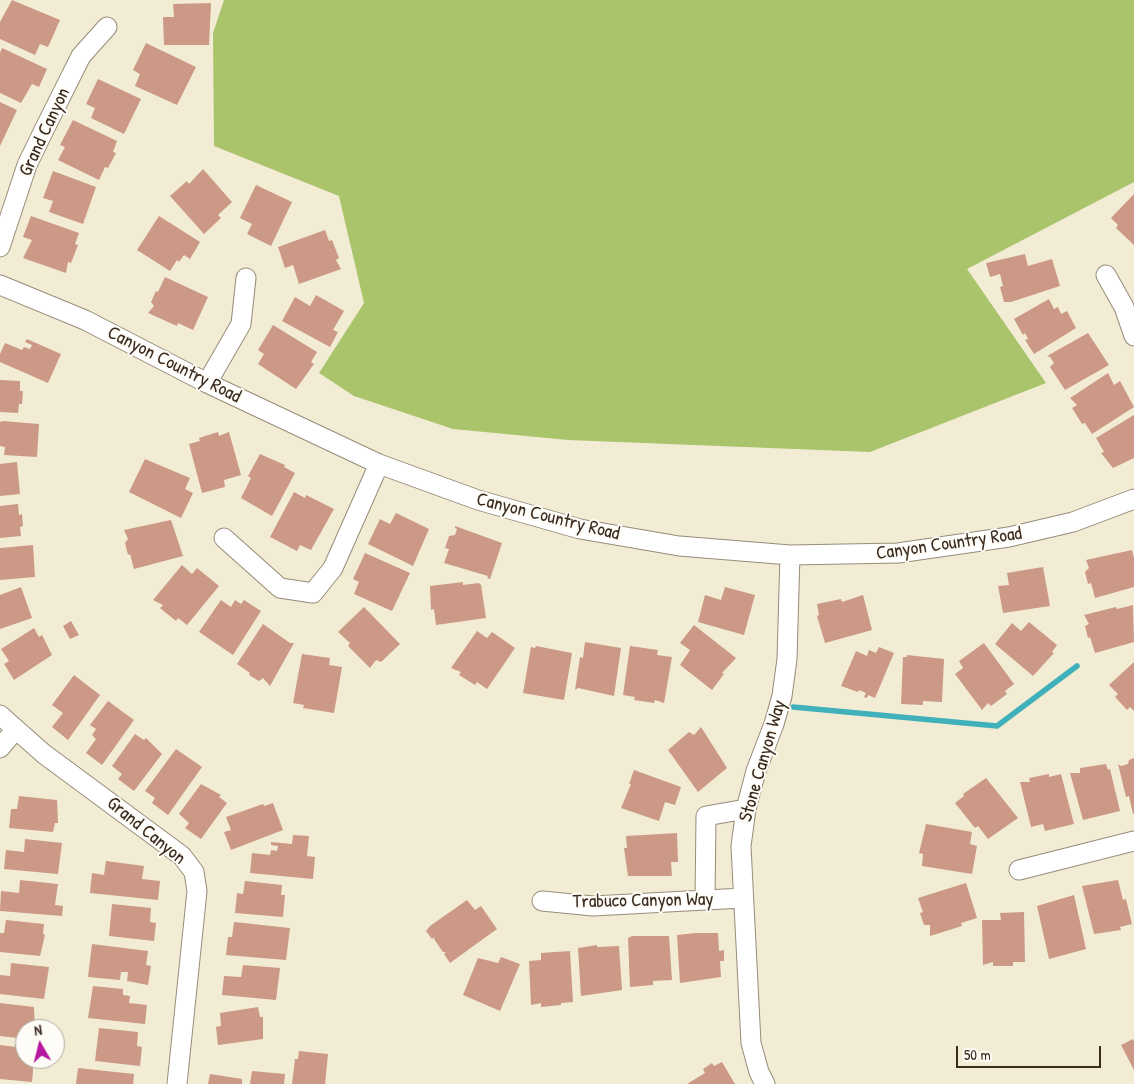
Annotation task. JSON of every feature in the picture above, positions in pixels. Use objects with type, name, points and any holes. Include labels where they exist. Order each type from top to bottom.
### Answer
[{"type":"street","name":"Grand Canyon","points":[[0,247],[28,165],[44,130],[81,56],[107,27]]},
{"type":"street","points":[[1106,276],[1124,307],[1134,336]]},
{"type":"street","points":[[208,383],[241,324],[246,278]]},
{"type":"street","name":"Canyon Country Road","points":[[0,285],[85,320],[208,383],[379,464],[478,500],[580,529],[679,546],[790,555],[898,554],[1009,537],[1073,522],[1134,499]]},
{"type":"street","points":[[224,538],[280,588],[313,593],[333,568],[379,464]]},
{"type":"street","name":"Stone Canyon Way","points":[[765,1084],[759,1072],[751,1043],[741,846],[746,809],[756,771],[774,724],[782,696],[787,659],[790,555]]},
{"type":"street","name":"Grand Canyon","points":[[0,715],[15,730],[182,856],[194,872],[197,891],[177,1084]]},
{"type":"street","points":[[0,748],[15,730]]},
{"type":"street","points":[[705,900],[706,816],[746,809]]},
{"type":"street","points":[[1019,870],[1134,841]]},
{"type":"street","name":"Trabuco Canyon Way","points":[[542,901],[593,906],[744,898]]},
{"type":"green space","points":[[224,0],[1134,0],[1134,182],[967,269],[1046,383],[870,452],[568,440],[453,429],[354,396],[319,373],[364,303],[339,196],[214,146],[213,33]]},
{"type":"building","points":[[12,0],[60,20],[48,47],[40,44],[35,55],[0,39],[0,22]]},
{"type":"building","points":[[211,3],[209,45],[164,45],[163,17],[174,17],[173,4]]},
{"type":"building","points":[[146,43],[196,67],[177,105],[135,86],[140,74],[133,70]]},
{"type":"building","points":[[2,48],[47,69],[39,87],[32,84],[21,103],[0,93],[0,53]]},
{"type":"building","points":[[98,79],[141,99],[124,134],[91,118],[95,108],[86,104]]},
{"type":"building","points":[[0,102],[17,110],[0,146]]},
{"type":"building","points":[[73,120],[117,141],[113,152],[116,153],[108,168],[105,167],[99,180],[58,160],[65,147],[60,145]]},
{"type":"building","points":[[203,169],[232,202],[218,215],[221,218],[204,234],[170,196],[187,181],[189,184]]},
{"type":"building","points":[[53,171],[96,187],[83,224],[49,212],[53,201],[43,198]]},
{"type":"building","points":[[256,185],[292,202],[271,246],[247,234],[252,224],[240,218]]},
{"type":"building","points":[[1134,194],[1134,245],[1116,228],[1118,225],[1111,218]]},
{"type":"building","points":[[31,216],[79,233],[75,244],[78,245],[71,263],[68,262],[66,273],[23,258],[32,240],[23,237]]},
{"type":"building","points":[[159,216],[200,242],[190,259],[184,255],[179,262],[177,260],[170,271],[137,250]]},
{"type":"building","points":[[325,230],[329,241],[332,240],[339,258],[336,260],[341,269],[299,284],[293,265],[285,268],[278,247]]},
{"type":"building","points":[[1025,254],[1028,266],[1052,259],[1060,286],[1011,302],[1004,302],[1000,287],[1003,286],[1000,274],[990,277],[986,263]]},
{"type":"building","points":[[165,277],[208,297],[193,330],[178,323],[177,326],[148,313],[154,306],[151,302]]},
{"type":"building","points":[[316,295],[344,311],[333,330],[338,332],[330,347],[282,321],[295,297],[310,306]]},
{"type":"building","points":[[1049,299],[1054,309],[1058,307],[1061,314],[1067,311],[1076,328],[1034,354],[1025,340],[1028,339],[1025,333],[1023,335],[1014,319]]},
{"type":"building","points":[[273,325],[317,352],[311,362],[314,364],[296,389],[258,364],[264,354],[258,350]]},
{"type":"building","points":[[1088,333],[1109,365],[1065,390],[1050,367],[1054,363],[1047,356]]},
{"type":"building","points":[[27,339],[61,354],[48,383],[0,362],[0,354],[5,343],[22,350],[24,347],[30,349],[32,345],[25,342]]},
{"type":"building","points":[[1108,373],[1114,385],[1120,381],[1134,407],[1092,434],[1085,423],[1082,424],[1072,408],[1077,405],[1070,398]]},
{"type":"building","points":[[0,380],[20,381],[20,391],[23,391],[22,404],[19,404],[18,413],[0,412]]},
{"type":"building","points":[[1134,415],[1134,458],[1113,468],[1101,453],[1104,452],[1096,438]]},
{"type":"building","points":[[0,422],[39,424],[37,457],[4,455],[5,447],[0,446]]},
{"type":"building","points":[[218,432],[219,436],[229,432],[241,475],[224,480],[225,487],[202,493],[189,444],[200,441],[199,438]]},
{"type":"building","points":[[260,454],[285,465],[284,467],[295,473],[272,516],[241,498],[251,478],[248,476]]},
{"type":"building","points":[[145,459],[190,478],[185,489],[193,493],[181,518],[129,492]]},
{"type":"building","points":[[17,462],[20,494],[0,496],[0,464]]},
{"type":"building","points":[[294,492],[305,498],[306,495],[334,509],[311,550],[300,545],[297,551],[270,537]]},
{"type":"building","points":[[18,504],[19,515],[22,514],[23,526],[20,527],[21,536],[0,538],[0,506]]},
{"type":"building","points":[[396,513],[429,529],[413,566],[368,544],[380,519],[390,524]]},
{"type":"building","points":[[171,520],[183,556],[134,569],[130,554],[128,555],[125,543],[128,539],[124,530]]},
{"type":"building","points":[[455,526],[502,543],[490,579],[487,578],[488,576],[444,563],[449,549],[445,548],[449,536],[455,535],[457,529]]},
{"type":"building","points":[[33,545],[35,577],[0,580],[0,548]]},
{"type":"building","points":[[1132,550],[1134,558],[1134,587],[1095,598],[1091,583],[1088,584],[1085,572],[1089,568],[1086,560]]},
{"type":"building","points":[[365,553],[410,573],[392,611],[354,594],[359,582],[353,579]]},
{"type":"building","points":[[182,565],[192,574],[197,568],[219,586],[187,625],[178,618],[176,621],[160,608],[163,605],[153,600]]},
{"type":"building","points":[[1043,567],[1050,606],[1003,613],[998,586],[1009,585],[1007,573]]},
{"type":"building","points":[[463,582],[463,585],[479,583],[481,585],[486,618],[436,625],[434,609],[431,610],[430,586]]},
{"type":"building","points":[[21,587],[32,618],[0,629],[0,595]]},
{"type":"building","points":[[725,587],[755,595],[744,635],[698,622],[705,595],[721,600]]},
{"type":"building","points":[[863,595],[872,630],[825,643],[817,616],[819,615],[817,604],[841,599],[842,602]]},
{"type":"building","points":[[221,600],[231,607],[235,600],[241,604],[244,600],[261,611],[233,655],[199,632]]},
{"type":"building","points":[[1133,605],[1134,642],[1095,653],[1090,637],[1088,638],[1085,626],[1089,624],[1084,615]]},
{"type":"building","points":[[364,607],[400,644],[381,662],[376,660],[370,668],[348,646],[350,643],[338,632]]},
{"type":"building","points":[[71,621],[79,635],[70,639],[63,626]]},
{"type":"building","points":[[1029,622],[1057,645],[1052,652],[1054,653],[1033,676],[995,644],[1012,623],[1021,631]]},
{"type":"building","points":[[263,624],[290,643],[294,643],[270,686],[263,678],[259,681],[237,664]]},
{"type":"building","points":[[694,625],[736,658],[722,673],[724,674],[712,690],[680,665],[690,650],[680,643]]},
{"type":"building","points":[[34,628],[39,637],[42,635],[52,655],[14,680],[4,664],[9,661],[1,649]]},
{"type":"building","points":[[477,631],[487,638],[492,632],[515,648],[487,689],[477,682],[475,685],[459,675],[461,672],[451,668]]},
{"type":"building","points":[[585,642],[621,648],[614,696],[578,688],[575,690],[580,657],[583,658]]},
{"type":"building","points":[[984,643],[1014,684],[1005,691],[1007,694],[991,706],[988,703],[982,710],[955,674],[963,668],[959,661]]},
{"type":"building","points":[[536,646],[572,653],[564,700],[523,693],[531,647],[535,648]]},
{"type":"building","points":[[630,646],[658,650],[657,655],[672,657],[664,703],[655,700],[654,703],[634,700],[635,697],[623,695]]},
{"type":"building","points":[[879,647],[894,653],[875,698],[868,695],[867,698],[864,697],[866,693],[841,686],[856,651],[867,656],[869,650],[876,653]]},
{"type":"building","points":[[302,654],[330,658],[329,665],[342,667],[334,713],[303,708],[304,705],[293,703]]},
{"type":"building","points":[[907,655],[944,659],[942,702],[923,701],[923,705],[901,704],[903,657],[907,657]]},
{"type":"building","points":[[1134,662],[1134,711],[1130,707],[1127,710],[1115,697],[1118,694],[1109,685]]},
{"type":"building","points":[[74,675],[100,695],[68,740],[52,727],[63,713],[52,705]]},
{"type":"building","points":[[108,701],[134,720],[102,765],[86,753],[96,739],[92,735],[96,729],[90,725]]},
{"type":"building","points":[[701,727],[727,768],[698,792],[668,750],[689,732],[694,735]]},
{"type":"building","points":[[135,734],[144,740],[146,738],[162,754],[134,791],[118,779],[122,774],[112,766]]},
{"type":"building","points":[[176,749],[202,767],[168,815],[152,803],[155,798],[145,791]]},
{"type":"building","points":[[1134,758],[1133,814],[1129,796],[1126,797],[1118,764],[1121,766],[1128,764],[1129,760]]},
{"type":"building","points":[[1106,764],[1108,770],[1110,769],[1120,811],[1083,820],[1070,773],[1080,773],[1080,768]]},
{"type":"building","points":[[634,770],[681,787],[675,805],[665,802],[659,821],[621,808],[631,784],[629,784]]},
{"type":"building","points":[[1049,774],[1049,777],[1061,774],[1074,824],[1045,831],[1043,824],[1031,827],[1020,782],[1030,782],[1029,778]]},
{"type":"building","points":[[986,778],[1018,818],[988,839],[978,826],[975,828],[955,803],[964,796],[963,794]]},
{"type":"building","points":[[201,784],[221,795],[219,797],[227,803],[201,839],[185,828],[189,823],[179,814]]},
{"type":"building","points":[[19,796],[57,800],[58,823],[55,823],[53,832],[9,828],[11,809],[17,809]]},
{"type":"building","points":[[273,803],[283,830],[231,850],[224,832],[231,830],[226,817],[263,804],[264,806]]},
{"type":"building","points":[[926,824],[972,832],[970,844],[977,846],[972,874],[922,866],[923,854],[919,853]]},
{"type":"building","points":[[677,833],[678,862],[671,862],[672,876],[628,876],[624,848],[627,848],[626,836]]},
{"type":"building","points":[[293,835],[309,836],[307,856],[315,857],[313,879],[250,873],[252,853],[270,855],[271,850],[277,851],[278,846],[271,845],[271,842],[292,844]]},
{"type":"building","points":[[25,839],[62,843],[58,874],[4,869],[6,850],[24,852]]},
{"type":"building","points":[[106,861],[144,866],[142,879],[160,881],[158,900],[90,893],[92,873],[104,875]]},
{"type":"building","points":[[20,880],[58,884],[55,905],[63,906],[62,916],[0,911],[1,891],[19,893]]},
{"type":"building","points":[[1118,880],[1123,900],[1126,899],[1132,924],[1120,927],[1121,930],[1094,934],[1082,886]]},
{"type":"building","points":[[245,881],[282,885],[281,895],[285,895],[283,917],[235,913],[237,893],[243,894]]},
{"type":"building","points":[[966,883],[977,918],[961,923],[962,926],[930,936],[930,925],[924,925],[920,913],[923,912],[918,898]]},
{"type":"building","points":[[1074,895],[1086,949],[1049,959],[1037,906]]},
{"type":"building","points":[[467,900],[475,910],[481,906],[497,929],[450,963],[444,954],[446,952],[443,952],[434,939],[435,937],[432,939],[426,931],[430,926]]},
{"type":"building","points":[[112,904],[151,908],[150,922],[156,923],[154,941],[109,936]]},
{"type":"building","points":[[1024,912],[1025,962],[1013,962],[1013,966],[993,966],[993,962],[983,965],[982,920],[1001,920],[1000,913]]},
{"type":"building","points":[[6,920],[44,924],[43,934],[45,935],[40,956],[0,952],[0,933],[4,933]]},
{"type":"building","points":[[234,922],[290,928],[286,960],[226,955],[228,937],[232,937]]},
{"type":"building","points":[[718,933],[719,951],[724,950],[724,961],[720,961],[721,977],[680,983],[677,935]]},
{"type":"building","points":[[632,936],[669,936],[672,980],[653,981],[653,985],[630,987],[628,938]]},
{"type":"building","points":[[92,944],[148,951],[146,965],[151,966],[148,985],[127,981],[128,972],[121,972],[120,980],[88,977]]},
{"type":"building","points":[[597,945],[597,947],[619,946],[622,990],[581,996],[578,948]]},
{"type":"building","points":[[570,951],[573,1002],[541,1007],[541,1003],[531,1005],[529,961],[541,960],[541,953]]},
{"type":"building","points":[[501,957],[520,964],[500,1011],[463,995],[478,958],[498,963]]},
{"type":"building","points":[[11,963],[49,967],[44,999],[0,994],[0,975],[10,976]]},
{"type":"building","points":[[243,965],[280,968],[276,1000],[222,995],[224,976],[241,977]]},
{"type":"building","points":[[93,986],[123,989],[123,995],[130,996],[129,1003],[147,1005],[145,1024],[88,1018]]},
{"type":"building","points":[[0,1003],[34,1007],[35,1019],[15,1019],[15,1038],[0,1036]]},
{"type":"building","points":[[258,1007],[260,1017],[263,1017],[263,1039],[218,1045],[216,1027],[221,1026],[220,1013]]},
{"type":"building","points":[[99,1028],[138,1032],[137,1046],[142,1047],[140,1066],[95,1061]]},
{"type":"building","points":[[1133,1039],[1134,1041],[1134,1070],[1121,1045]]},
{"type":"building","points":[[0,1045],[15,1047],[15,1069],[33,1069],[32,1082],[0,1079]]},
{"type":"building","points":[[299,1051],[328,1054],[325,1084],[292,1084],[295,1059],[298,1059]]},
{"type":"building","points":[[722,1062],[735,1084],[687,1084],[705,1073],[703,1069],[712,1063],[714,1066]]},
{"type":"building","points":[[78,1068],[134,1074],[133,1084],[76,1084]]},
{"type":"building","points":[[252,1071],[285,1074],[284,1084],[250,1084]]},
{"type":"building","points":[[210,1074],[242,1079],[242,1084],[208,1084]]},
{"type":"waterway","points":[[793,707],[997,726],[1077,666]]}]
